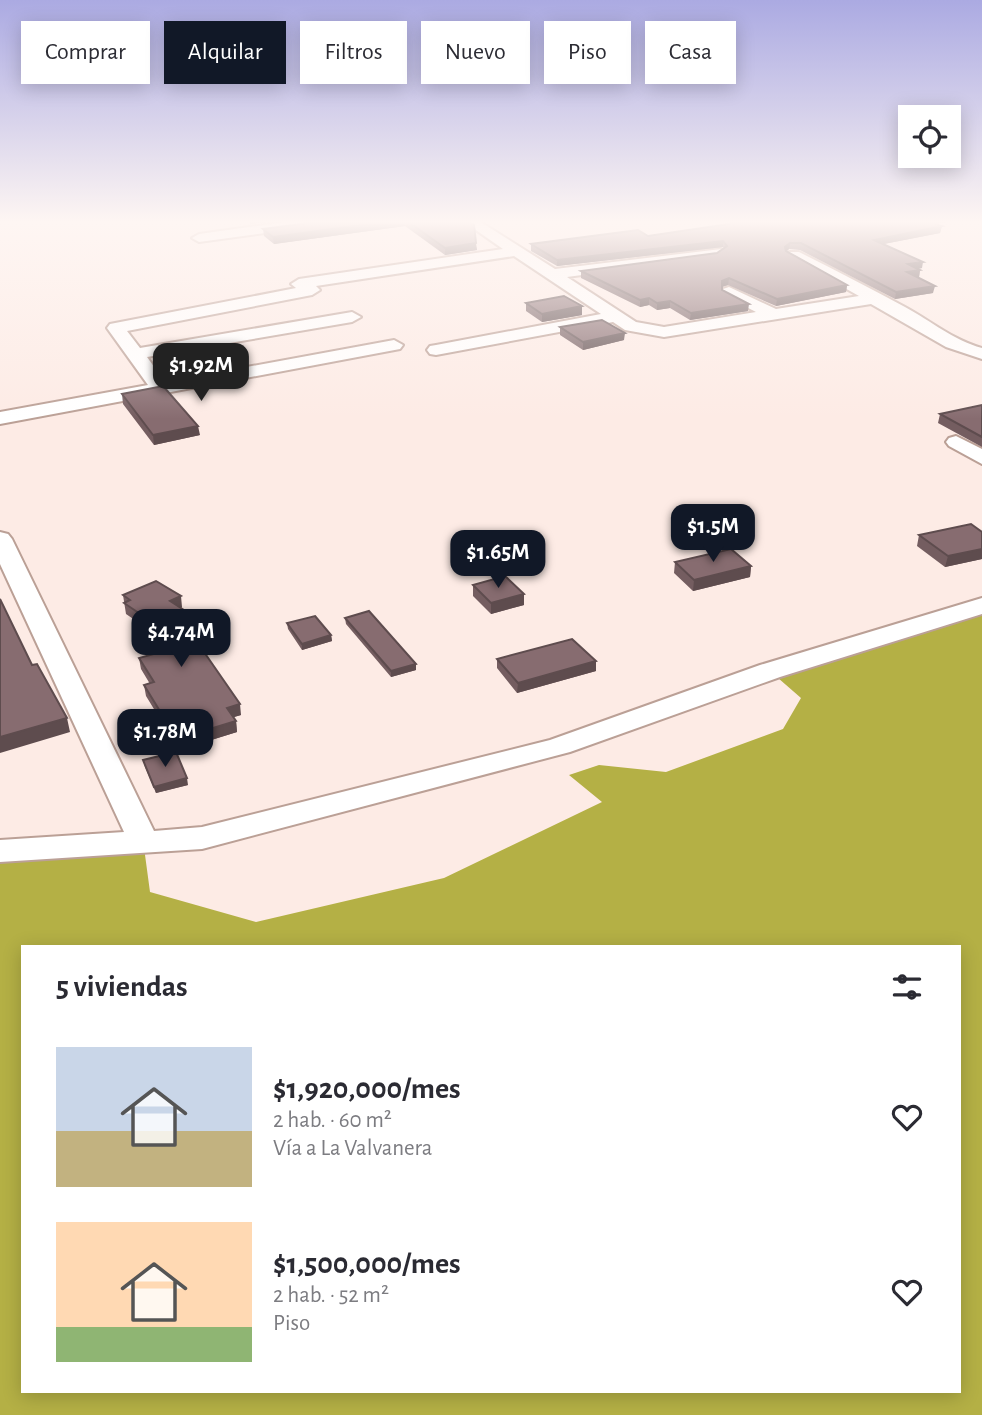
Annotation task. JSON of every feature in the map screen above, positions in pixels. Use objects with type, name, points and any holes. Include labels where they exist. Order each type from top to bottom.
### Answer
[{"type":"street","points":[[162,390],[116,328],[305,287]]},
{"type":"street","points":[[372,289],[385,287]]},
{"type":"street","points":[[574,287],[631,326],[664,332],[872,299],[888,303],[952,346],[982,354]]},
{"type":"street","points":[[857,287],[872,299]]},
{"type":"street","points":[[729,292],[773,314]]},
{"type":"street","points":[[436,350],[618,316]]},
{"type":"street","points":[[136,354],[352,317]]},
{"type":"street","points":[[0,418],[394,345]]},
{"type":"street","points":[[956,442],[982,458]]},
{"type":"street","points":[[0,539],[143,840]]},
{"type":"street","points":[[0,851],[202,838],[560,746],[770,671],[982,606]]},
{"type":"shaded area","points":[[982,606],[982,1415],[0,1415],[0,851],[143,840],[150,892],[256,922],[444,878],[602,802],[569,775],[599,765],[666,772],[783,729],[801,698],[770,671]]},
{"type":"building","points":[[614,287],[722,287],[722,290],[749,304],[691,313],[670,301],[657,303],[649,298],[640,300]]},
{"type":"building","points":[[750,287],[837,287],[777,299]]},
{"type":"building","points":[[886,287],[928,287],[896,292]]},
{"type":"building","points":[[564,296],[582,306],[542,314],[526,303]]},
{"type":"building","points":[[602,320],[625,333],[583,342],[560,327]]},
{"type":"building","points":[[163,386],[198,426],[153,435],[122,394]]},
{"type":"building","points":[[982,405],[982,437],[940,414]]},
{"type":"building","points":[[971,524],[982,532],[982,549],[948,556],[919,535]]},
{"type":"building","points":[[731,549],[751,566],[694,580],[675,562]]},
{"type":"building","points":[[505,576],[524,594],[491,603],[473,585]]},
{"type":"building","points":[[156,581],[181,596],[170,601],[184,610],[177,613],[240,704],[227,708],[236,721],[177,739],[144,685],[154,682],[139,658],[186,645],[124,603],[130,600],[123,595]]},
{"type":"building","points":[[0,599],[32,665],[37,664],[67,718],[0,737]]},
{"type":"building","points":[[369,611],[416,664],[391,671],[345,618]]},
{"type":"building","points":[[315,616],[331,635],[302,644],[287,623]]},
{"type":"building","points":[[572,639],[596,661],[518,683],[497,659]]},
{"type":"building","points":[[176,752],[187,778],[154,787],[143,760]]}]
